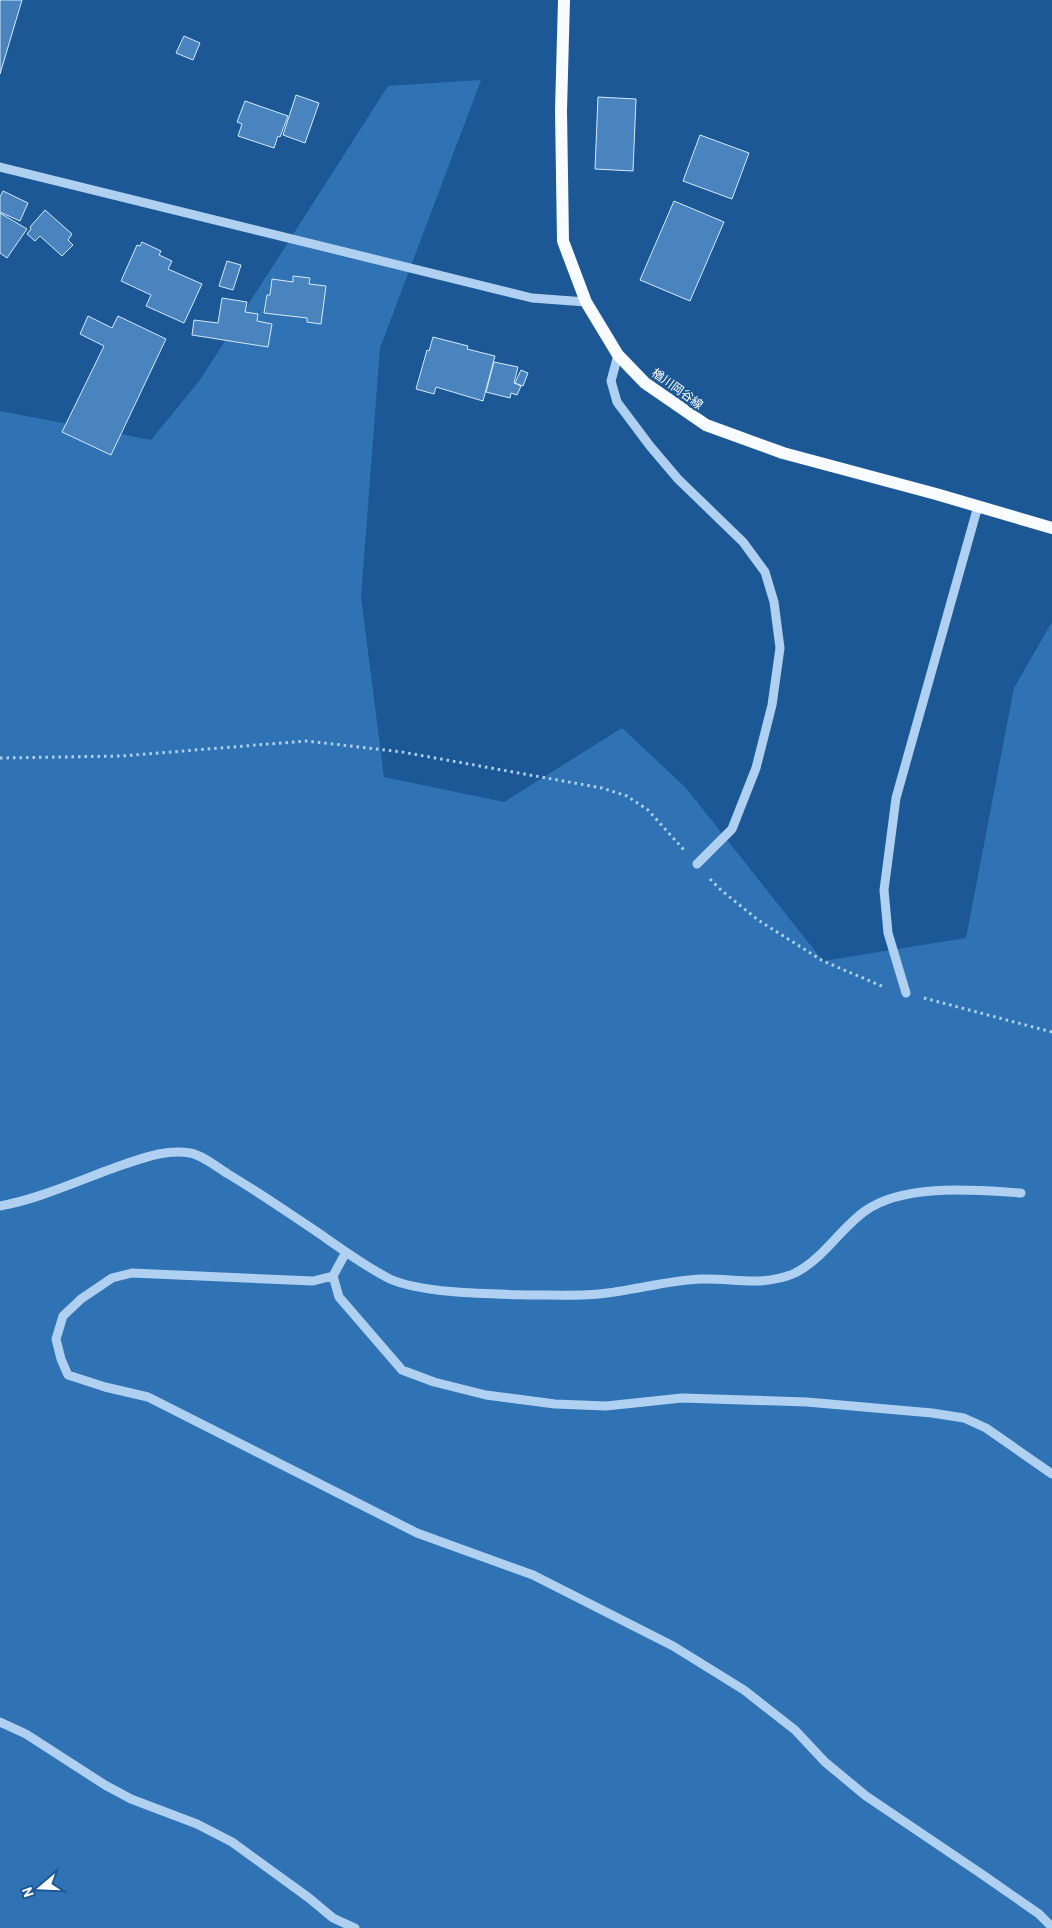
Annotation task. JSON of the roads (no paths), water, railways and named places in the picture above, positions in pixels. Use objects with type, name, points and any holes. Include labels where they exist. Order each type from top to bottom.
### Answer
[{"type":"main road","name":"楢川岡谷線","points":[[564,0],[561,110],[563,241],[586,302],[618,355],[645,383],[706,426],[783,452],[1052,528]]},
{"type":"street","points":[[0,167],[532,298],[586,302]]},
{"type":"street","points":[[618,355],[611,381],[618,402],[650,446],[678,479],[743,542],[765,572],[774,602],[780,648],[772,705],[756,768],[732,830],[697,864]]},
{"type":"street","points":[[906,993],[888,932],[884,890],[896,798],[978,506]]},
{"type":"street","points":[[0,1206],[46,1194],[151,1155],[173,1152],[192,1153],[260,1193],[346,1252],[392,1280],[415,1286],[453,1291],[533,1295],[599,1294],[678,1281],[704,1279],[771,1280],[794,1273],[815,1260],[844,1229],[866,1210],[889,1199],[915,1193],[966,1189],[1021,1193]]},
{"type":"street","points":[[346,1252],[333,1276],[339,1297],[402,1370],[434,1382],[486,1395],[555,1404],[606,1406],[682,1398],[807,1402],[932,1413],[964,1418],[986,1428],[1052,1474]]},
{"type":"street","points":[[333,1276],[313,1281],[132,1274],[112,1278],[81,1299],[63,1316],[56,1339],[61,1359],[68,1375],[105,1387],[148,1397],[418,1533],[533,1575],[673,1646],[744,1690],[795,1730],[824,1762],[866,1796],[983,1874],[1039,1914],[1052,1927]]},
{"type":"street","points":[[0,1722],[26,1734],[105,1784],[131,1798],[197,1824],[232,1842],[309,1898],[333,1918],[355,1928]]}]
